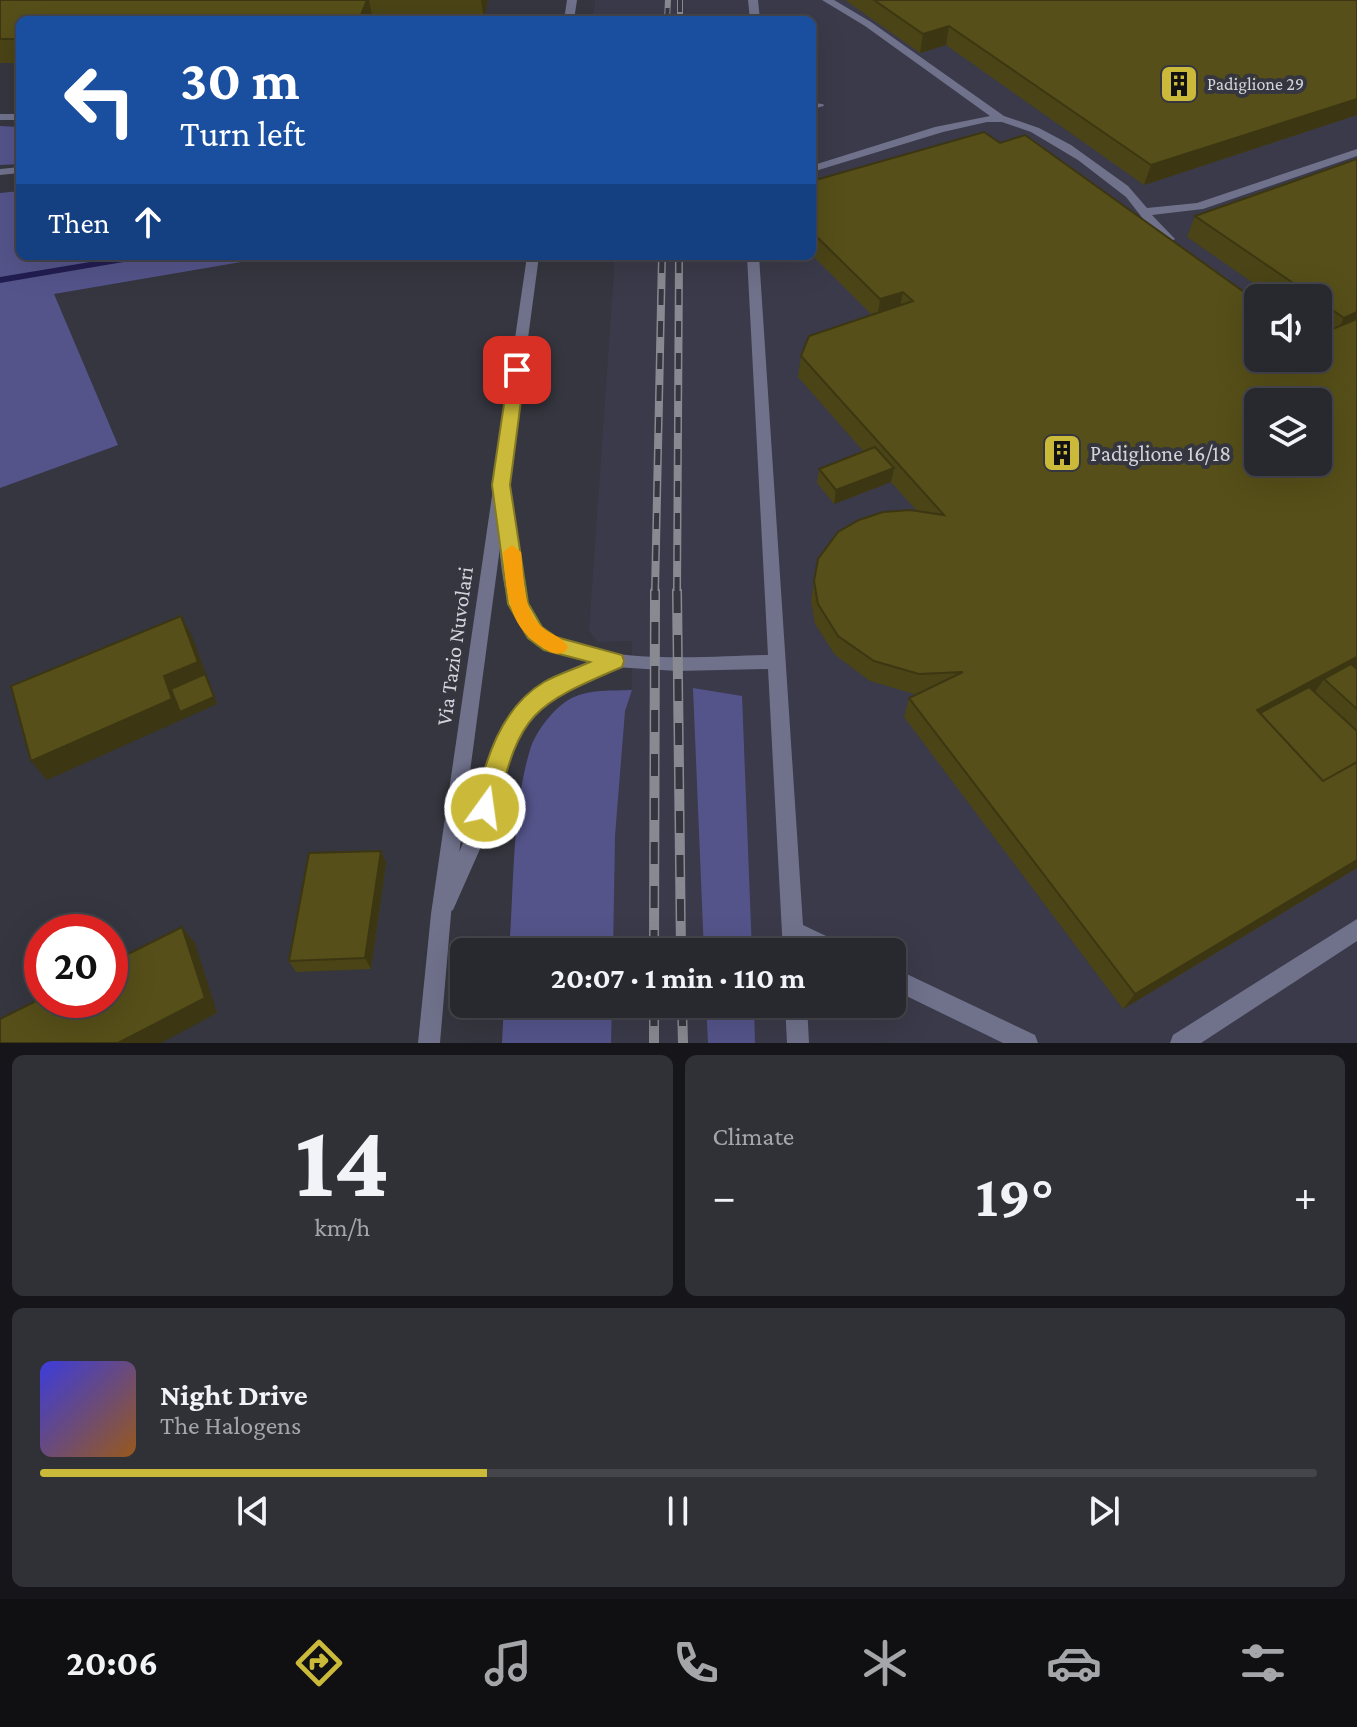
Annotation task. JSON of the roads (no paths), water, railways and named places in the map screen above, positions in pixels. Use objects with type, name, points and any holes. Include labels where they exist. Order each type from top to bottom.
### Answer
[{"type":"street","points":[[827,0],[868,24],[1000,118],[1057,144],[1127,191],[1154,229],[1180,247]]},
{"type":"street","points":[[816,167],[947,129],[1000,118]]},
{"type":"street","points":[[1142,212],[1199,206],[1357,152]]},
{"type":"street","name":"Via Tazio Nuvolari","points":[[429,1043],[441,914],[532,260]]},
{"type":"street","points":[[753,260],[793,938]]},
{"type":"street","points":[[501,485],[518,604],[523,618],[551,644],[614,661],[776,662]]},
{"type":"street","points":[[441,914],[474,842],[498,758],[518,716],[551,688],[614,661]]},
{"type":"street","points":[[1181,1043],[1357,929]]},
{"type":"street","points":[[906,985],[1027,1043]]},
{"type":"street","points":[[797,1018],[798,1043]]},
{"type":"waterway","points":[[0,280],[118,260]]},
{"type":"railway","points":[[667,16],[668,0]]},
{"type":"railway","points":[[680,0],[680,16]]},
{"type":"railway","points":[[655,593],[662,260]]},
{"type":"railway","points":[[677,592],[679,260]]},
{"type":"railway","points":[[654,938],[655,591]]},
{"type":"railway","points":[[677,592],[681,938]]},
{"type":"railway","points":[[654,1018],[654,1043]]},
{"type":"railway","points":[[682,1018],[683,1043]]},
{"type":"place","name":"Padiglione 29","points":[[1179,84]]},
{"type":"place","name":"Padiglione 16/18","points":[[1062,453]]}]
